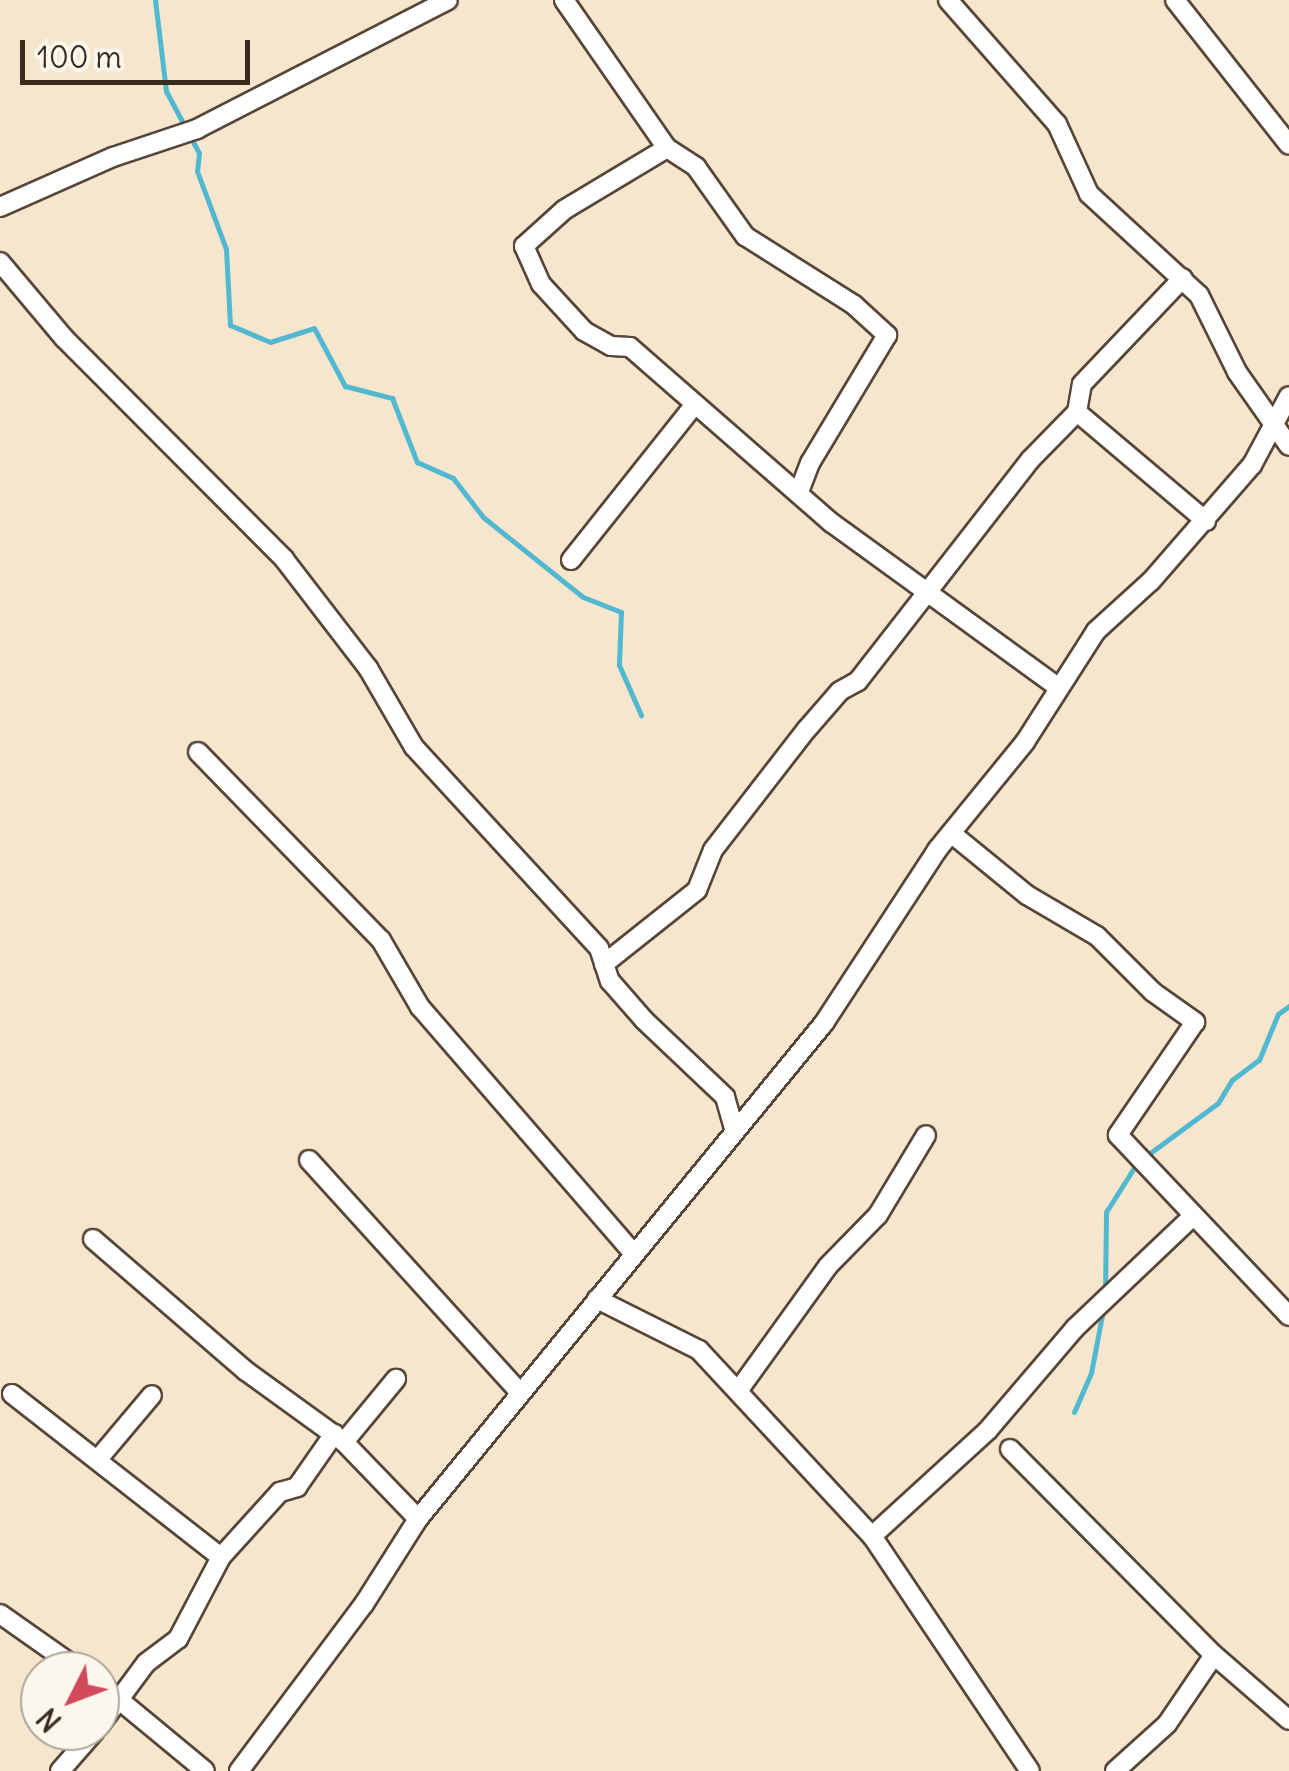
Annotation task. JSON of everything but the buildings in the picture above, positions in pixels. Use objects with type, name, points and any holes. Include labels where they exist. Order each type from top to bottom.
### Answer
[{"type":"street","points":[[0,207],[249,105],[448,0]]},
{"type":"street","points":[[564,0],[667,148],[696,167],[744,236],[854,305],[887,336],[810,462],[799,492]]},
{"type":"street","points":[[948,0],[1057,124],[1089,194],[1200,295],[1237,372],[1289,446]]},
{"type":"street","points":[[1175,0],[1289,145]]},
{"type":"street","points":[[667,148],[564,210],[524,246],[541,284],[584,331],[611,346],[630,347],[799,492],[1058,687]]},
{"type":"street","points":[[0,262],[64,338],[284,559],[368,668],[414,747],[599,948],[610,981],[644,1020],[725,1097],[734,1130]]},
{"type":"street","points":[[604,964],[697,890],[714,850],[807,729],[840,691],[858,681],[933,593],[1030,460],[1078,412],[1082,384],[1182,278]]},
{"type":"street","points":[[239,1771],[364,1604],[418,1519],[632,1252],[824,1023],[951,832],[1024,742],[1096,630],[1206,522],[1252,465],[1289,396]]},
{"type":"street","points":[[572,560],[695,404]]},
{"type":"street","points":[[1078,412],[1206,522]]},
{"type":"street","points":[[198,752],[381,940],[420,1007],[632,1252]]},
{"type":"street","points":[[951,832],[1027,894],[1097,936],[1153,992],[1195,1022],[1118,1134],[1289,1316]]},
{"type":"street","points":[[738,1391],[828,1266],[878,1215],[926,1136]]},
{"type":"street","points":[[308,1160],[520,1393]]},
{"type":"street","points":[[872,1536],[988,1430],[1075,1328],[1192,1217]]},
{"type":"street","points":[[93,1239],[246,1371],[339,1438],[418,1519]]},
{"type":"street","points":[[598,1298],[699,1350],[872,1536],[1030,1771]]},
{"type":"street","points":[[120,1702],[146,1664],[178,1639],[221,1557],[280,1492],[297,1487],[396,1379]]},
{"type":"street","points":[[12,1394],[100,1458],[221,1557]]},
{"type":"street","points":[[100,1458],[152,1394]]},
{"type":"street","points":[[1010,1449],[1214,1655],[1289,1720]]},
{"type":"street","points":[[0,1614],[53,1651]]},
{"type":"street","points":[[1115,1771],[1168,1724],[1214,1655]]},
{"type":"street","points":[[120,1697],[205,1771]]},
{"type":"street","points":[[60,1771],[78,1751]]},
{"type":"waterway","points":[[155,0],[166,91],[199,153],[197,171],[226,249],[230,325],[270,342],[314,328],[345,386],[392,398],[417,462],[453,478],[483,517],[583,597],[621,612],[619,665],[641,715]]},
{"type":"waterway","points":[[1146,1156],[1218,1103],[1232,1080],[1259,1060],[1278,1014],[1289,1006]]},
{"type":"waterway","points":[[1105,1296],[1106,1212],[1137,1163]]},
{"type":"waterway","points":[[1074,1412],[1091,1373],[1103,1310]]}]
